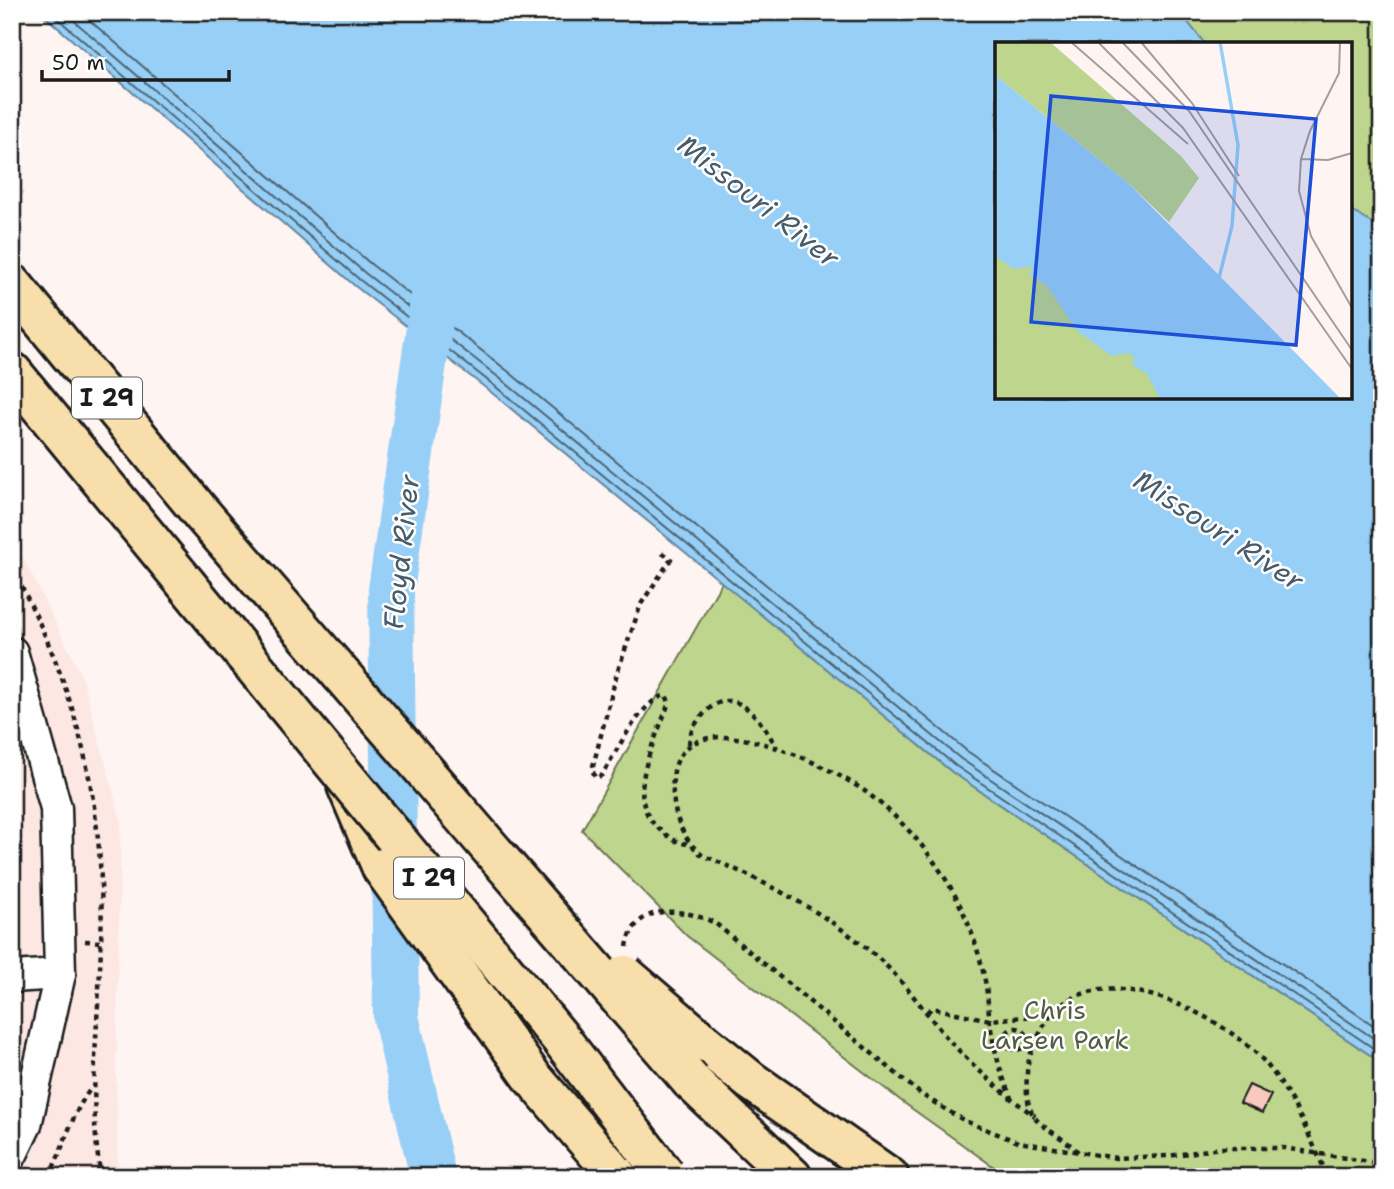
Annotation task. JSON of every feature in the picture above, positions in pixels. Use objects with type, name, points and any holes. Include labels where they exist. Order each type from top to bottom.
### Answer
[{"type":"highway","name":"I 29","points":[[12,284],[201,513],[691,1081],[792,1177]]},
{"type":"highway","name":"I 29","points":[[12,372],[561,1039],[666,1176]]},
{"type":"highway","points":[[341,771],[382,868],[533,1078],[618,1177]]},
{"type":"highway","points":[[428,776],[577,933],[751,1081],[889,1177]]},
{"type":"street","points":[[12,652],[56,808],[61,974],[26,1125],[12,1154]]},
{"type":"street","points":[[12,977],[61,974]]},
{"type":"path","points":[[663,553],[671,559],[641,604],[617,674],[592,770],[596,778],[602,775],[643,712],[657,697],[666,695],[669,702],[641,780],[644,813],[656,827],[674,842],[688,844],[702,855],[791,897],[836,925],[878,958],[980,1072],[1079,1153]]},
{"type":"path","points":[[689,744],[690,730],[707,711],[718,701],[730,700],[742,705],[757,718],[777,747]]},
{"type":"path","points":[[688,844],[676,814],[673,774],[678,757],[689,744],[704,738],[723,738],[777,747],[813,762],[864,791],[926,849],[955,895],[968,923],[985,978],[996,1056],[1012,1100]]},
{"type":"path","points":[[625,960],[629,933],[639,922],[667,910],[696,914],[715,923],[922,1095],[965,1121],[1018,1142],[1116,1158],[1169,1156],[1220,1148],[1317,1152],[1382,1164]]},
{"type":"path","points":[[927,1012],[932,1008],[990,1020],[1015,1019],[1048,1015],[1065,1003],[1093,991],[1124,989],[1164,998],[1213,1021],[1256,1054],[1285,1093],[1328,1177]]},
{"type":"path","points":[[1035,1116],[1029,1105],[1027,1060],[1048,1015]]},
{"type":"path","points":[[1015,1019],[1016,1028],[1025,1034],[1026,1042]]},
{"type":"path","points":[[1016,1028],[1005,1036],[1007,1046],[1017,1050],[1026,1042]]},
{"type":"path","points":[[1026,1042],[1034,1045]]},
{"type":"path","points":[[49,1177],[66,1144],[80,1102],[93,1086]]},
{"type":"shaded area","points":[[12,535],[82,677],[121,821],[116,1073],[118,1177],[12,1177]]},
{"type":"green space","points":[[911,12],[1382,12],[1382,350],[1352,329],[1352,42],[995,43]]},
{"type":"green space","name":"Chris Larsen Park","points":[[722,582],[952,772],[1382,1063],[1382,1177],[1008,1177],[904,1103],[687,936],[582,830]]},
{"type":"water","name":"Missouri River","points":[[40,12],[1180,12],[1203,42],[995,42],[995,399],[1352,399],[1352,211],[1382,229],[1382,1063],[952,772],[492,393],[355,286]]},
{"type":"building","points":[[1249,1085],[1271,1095],[1262,1113],[1240,1103]]},
{"type":"waterway","name":"Floyd River","points":[[433,1177],[396,1017],[391,590],[436,280]]}]
